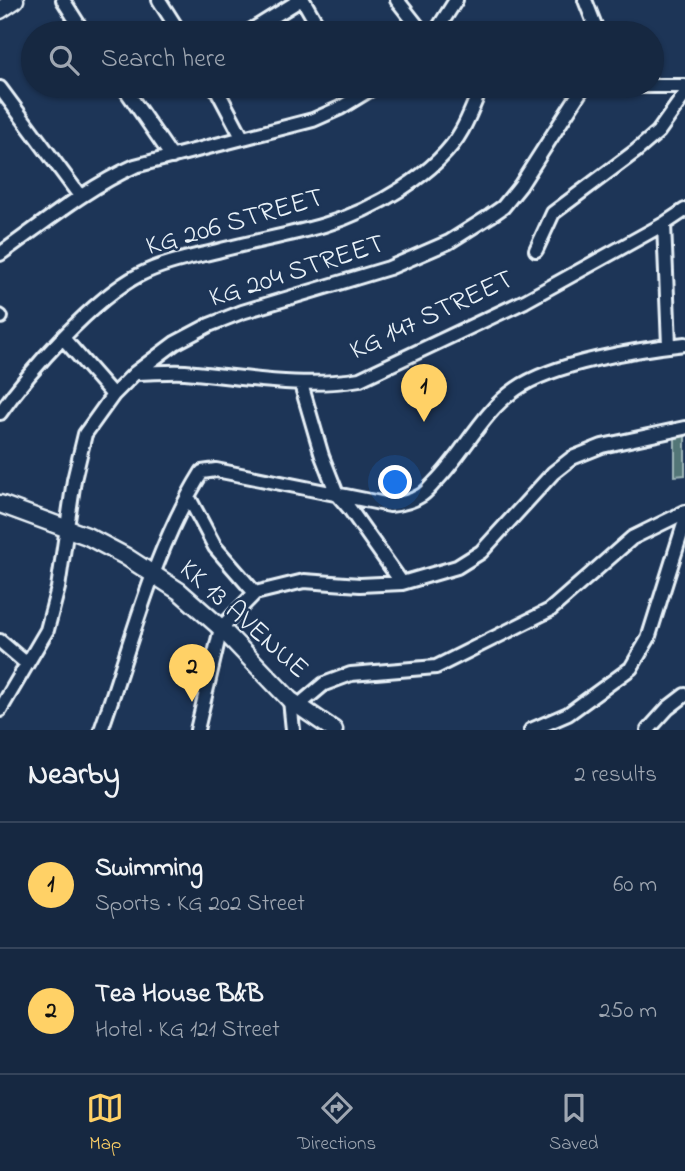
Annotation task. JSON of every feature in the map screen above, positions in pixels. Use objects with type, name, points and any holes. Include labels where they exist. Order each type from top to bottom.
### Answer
[{"type":"main road","points":[[0,10],[15,0]]},
{"type":"main road","name":"KK 13 AVENUE","points":[[0,503],[87,536],[152,573],[221,628],[294,703],[334,730]]},
{"type":"street","points":[[63,0],[76,21]]},
{"type":"street","points":[[159,0],[172,21]]},
{"type":"street","points":[[267,21],[302,0],[315,21]]},
{"type":"street","points":[[397,0],[413,21]]},
{"type":"street","points":[[443,21],[456,0]]},
{"type":"street","points":[[585,0],[593,21]]},
{"type":"street","points":[[664,86],[685,86]]},
{"type":"street","points":[[0,88],[80,196]]},
{"type":"street","points":[[536,250],[552,213],[651,138],[685,94]]},
{"type":"street","points":[[131,98],[172,157]]},
{"type":"street","points":[[221,98],[242,137]]},
{"type":"street","points":[[0,254],[80,196],[135,166],[313,120],[348,98]]},
{"type":"street","name":"KG 206 STREET","points":[[0,413],[63,338],[108,294],[140,275],[171,263],[327,224],[359,212],[418,178],[447,151],[462,131],[477,98]]},
{"type":"street","name":"KG 204 STREET","points":[[0,710],[47,630],[58,588],[74,480],[85,434],[113,395],[135,373],[175,343],[209,325],[242,312],[389,268],[419,257],[471,229],[503,207],[520,186],[576,98]]},
{"type":"street","name":"KG 147 STREET","points":[[135,373],[182,372],[300,384],[339,383],[360,379],[525,301],[664,225],[685,210]]},
{"type":"street","points":[[664,225],[669,345]]},
{"type":"street","points":[[63,338],[113,395]]},
{"type":"street","points":[[100,730],[152,573],[202,472],[216,470],[390,505],[404,503],[421,496],[444,473],[481,424],[514,390],[538,376],[573,365],[685,344]]},
{"type":"street","points":[[300,384],[322,456],[337,494],[402,583]]},
{"type":"street","points":[[197,730],[221,628],[256,593],[304,581],[360,585],[402,583],[457,567],[481,552],[553,473],[572,458],[602,446],[685,428]]},
{"type":"street","points":[[188,496],[215,547],[256,593]]},
{"type":"street","points":[[293,730],[294,703],[324,684],[351,674],[436,667],[550,610],[632,538],[685,512]]},
{"type":"street","points":[[531,730],[568,714],[631,668],[648,639],[685,520]]},
{"type":"street","points":[[0,641],[27,664]]},
{"type":"street","points":[[648,730],[668,708],[685,695]]},
{"type":"green space","points":[[685,433],[685,475],[675,476],[675,435]]},
{"type":"place","name":"Swimming","points":[[424,422]]},
{"type":"place","name":"Tea House B&B","points":[[192,702]]}]
